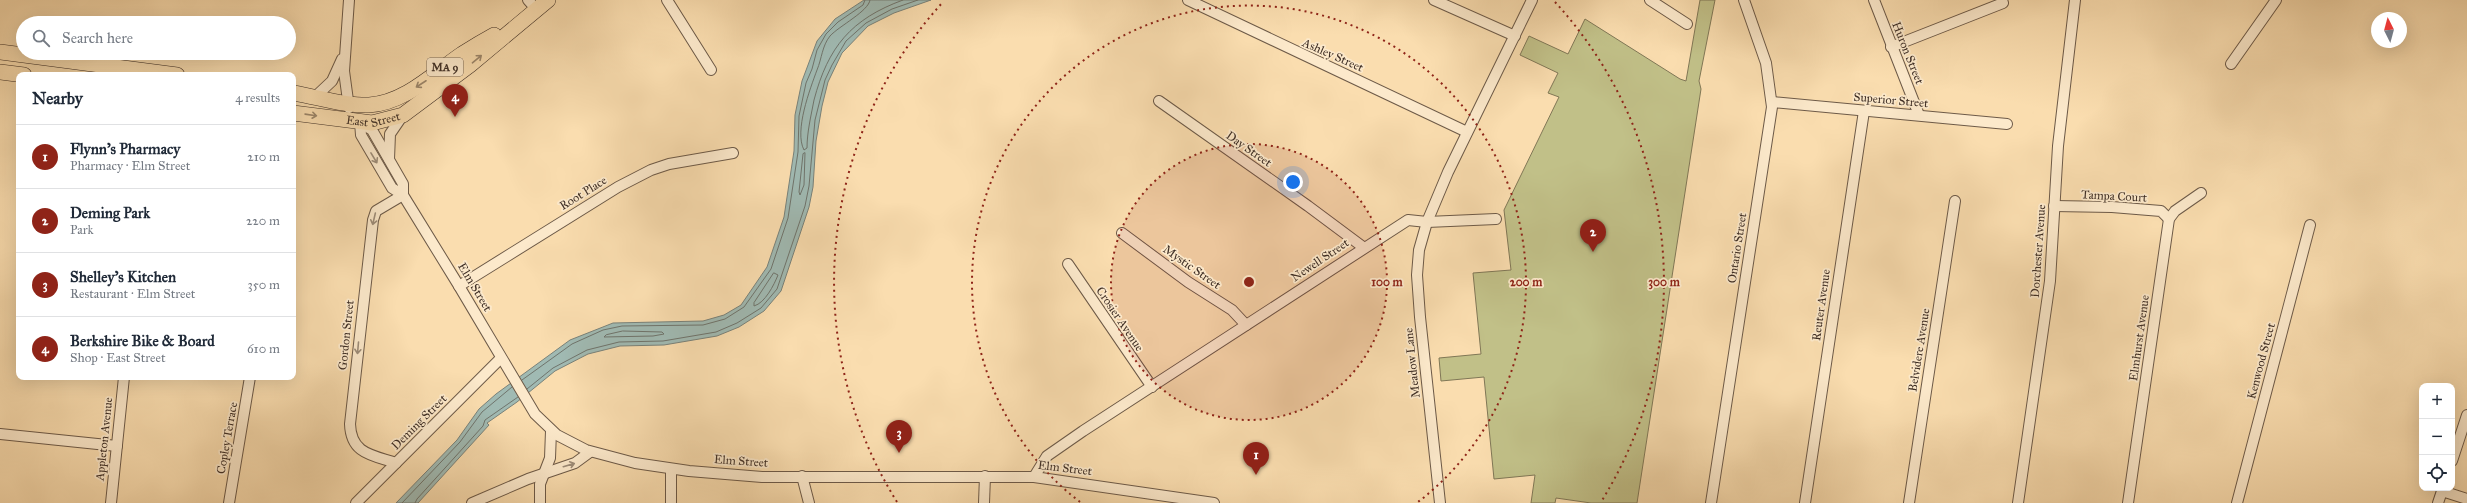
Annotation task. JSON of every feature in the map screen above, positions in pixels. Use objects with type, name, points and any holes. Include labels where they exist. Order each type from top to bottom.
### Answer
[{"type":"highway","name":"East Street","points":[[296,94],[347,104],[376,104],[407,93],[532,5],[548,0]]},
{"type":"highway","name":"East Street","points":[[296,113],[360,122],[387,121],[403,115],[470,65],[532,5]]},
{"type":"highway","points":[[0,52],[16,54]]},
{"type":"highway","points":[[60,60],[150,72]]},
{"type":"highway","points":[[0,72],[16,74]]},
{"type":"street","points":[[349,0],[344,71],[347,104],[360,122]]},
{"type":"street","points":[[667,0],[711,70]]},
{"type":"street","name":"Ashley Street","points":[[1188,0],[1467,132]]},
{"type":"street","points":[[1434,0],[1515,36]]},
{"type":"street","points":[[1427,222],[1467,132],[1532,0]]},
{"type":"street","points":[[1650,0],[1687,24]]},
{"type":"street","name":"Ontario Street","points":[[1711,503],[1772,102],[1766,63],[1744,0]]},
{"type":"street","name":"Huron Street","points":[[1874,0],[1919,115]]},
{"type":"street","name":"Dorchester Avenue","points":[[2018,503],[2050,281],[2054,206],[2075,0]]},
{"type":"street","points":[[2231,64],[2276,0]]},
{"type":"street","points":[[1892,46],[2003,1]]},
{"type":"street","points":[[315,97],[332,81],[345,52]]},
{"type":"street","name":"Day Street","points":[[1159,101],[1308,206],[1363,247]]},
{"type":"street","name":"Superior Street","points":[[1772,102],[2007,124]]},
{"type":"street","name":"Reuter Avenue","points":[[1805,503],[1864,111]]},
{"type":"street","points":[[389,160],[389,137],[403,115]]},
{"type":"street","name":"Elm Street","points":[[360,122],[372,130],[403,184],[402,195]]},
{"type":"street","name":"Elm Street","points":[[360,122],[361,136],[392,188],[402,195],[459,286],[528,404],[551,431],[572,445],[590,452],[629,462],[671,469],[762,476],[1034,477],[1170,500],[1214,503]]},
{"type":"street","name":"Root Place","points":[[459,286],[618,187],[651,170],[668,164],[733,153]]},
{"type":"street","points":[[2169,219],[2175,211],[2201,193]]},
{"type":"street","name":"Gordon Street","points":[[396,463],[360,450],[352,442],[350,424],[373,220],[376,211],[402,195]]},
{"type":"street","name":"Belvidere Avenue","points":[[1909,503],[1955,201]]},
{"type":"street","name":"Tampa Court","points":[[2054,206],[2112,207],[2161,211],[2169,219]]},
{"type":"street","name":"Newell Street","points":[[1034,477],[1047,456],[1083,431],[1363,247],[1408,220],[1427,222],[1496,219]]},
{"type":"street","name":"Elmhurst Avenue","points":[[2128,503],[2169,219]]},
{"type":"street","name":"Meadow Lane","points":[[1427,222],[1418,250],[1417,275],[1440,503]]},
{"type":"street","name":"Kenwood Street","points":[[2237,503],[2310,225]]},
{"type":"street","name":"Mystic Street","points":[[1122,233],[1188,282],[1232,310],[1246,325]]},
{"type":"street","name":"Crosier Avenue","points":[[1068,264],[1152,387]]},
{"type":"street","name":"Deming Street","points":[[356,503],[501,358]]},
{"type":"street","name":"Appleton Avenue","points":[[111,503],[124,380]]},
{"type":"street","name":"Copley Terrace","points":[[229,503],[250,380]]},
{"type":"street","points":[[2454,455],[2467,415]]},
{"type":"street","points":[[540,503],[540,486],[550,458],[551,431]]},
{"type":"street","points":[[0,434],[117,446]]},
{"type":"street","points":[[472,503],[544,473],[575,463],[590,452]]},
{"type":"street","points":[[671,469],[671,503]]},
{"type":"street","points":[[802,476],[809,503]]},
{"type":"street","points":[[984,503],[985,476]]},
{"type":"street","points":[[2438,503],[2442,491]]},
{"type":"street","points":[[2448,491],[2467,498]]},
{"type":"shaded area","points":[[1700,0],[1715,0],[1699,81],[1701,89],[1637,503],[1591,503],[1556,498],[1555,503],[1531,503],[1535,475],[1494,479],[1484,377],[1441,381],[1439,358],[1481,354],[1473,273],[1511,270],[1504,210],[1559,97],[1548,93],[1558,73],[1520,55],[1529,36],[1568,54],[1585,19],[1680,79],[1686,81]]},
{"type":"water","points":[[864,0],[931,0],[894,13],[868,26],[842,53],[828,82],[822,106],[816,141],[813,187],[809,207],[781,291],[764,311],[739,327],[717,336],[664,345],[620,346],[588,354],[555,371],[517,402],[487,423],[489,425],[418,503],[396,503],[457,440],[479,409],[496,394],[570,340],[613,323],[703,321],[724,315],[741,305],[767,267],[784,217],[794,151],[795,115],[802,81],[817,41],[835,19]]},
{"type":"place","name":"Berkshire Bike & Board","points":[[455,117]]},
{"type":"place","name":"Deming Park","points":[[1593,252]]},
{"type":"place","name":"Shelley's Kitchen","points":[[899,453]]},
{"type":"place","name":"Flynn's Pharmacy","points":[[1256,475]]}]
